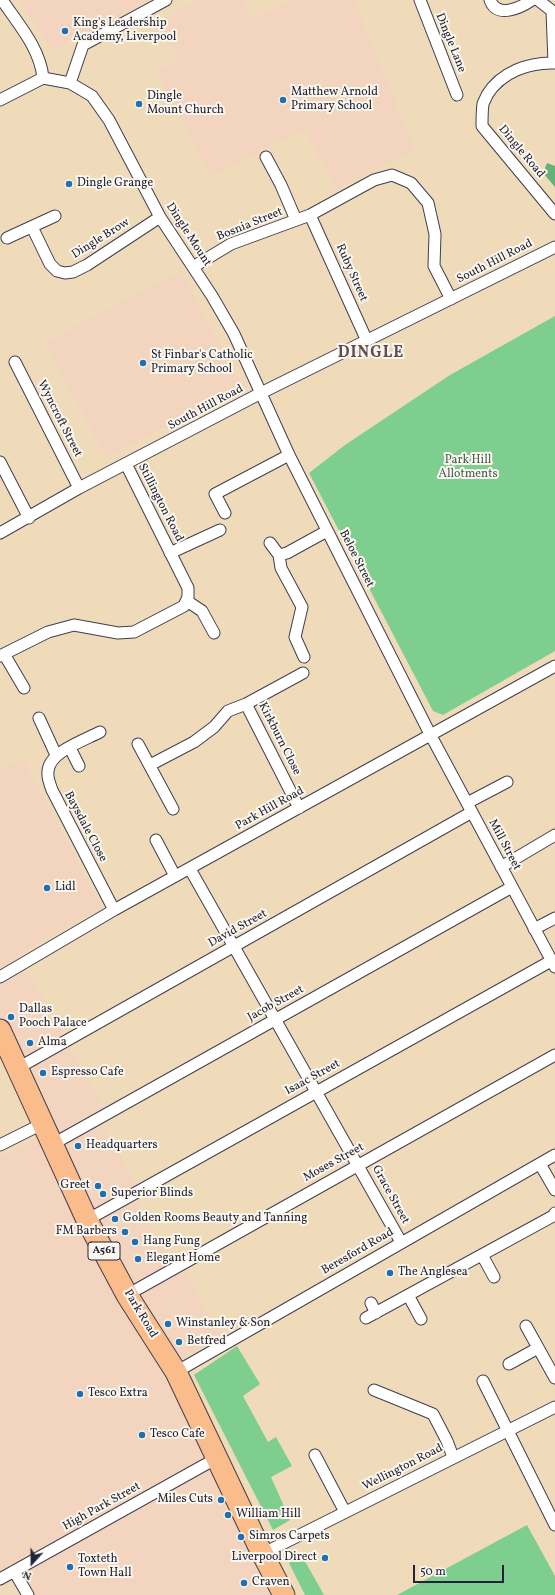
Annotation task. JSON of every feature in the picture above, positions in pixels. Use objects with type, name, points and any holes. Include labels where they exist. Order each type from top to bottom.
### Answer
[{"type":"highway","name":"Park Road","points":[[0,1030],[87,1220],[127,1295],[176,1372],[262,1554],[284,1595]]},
{"type":"street","points":[[0,100],[43,78],[41,65],[36,51],[2,0]]},
{"type":"street","points":[[70,82],[83,45],[166,0]]},
{"type":"street","name":"Dingle Lane","points":[[420,0],[457,95]]},
{"type":"street","points":[[490,0],[492,6],[498,10],[506,11],[523,6],[532,0]]},
{"type":"street","points":[[538,0],[553,9],[555,63]]},
{"type":"street","name":"Dingle Road","points":[[555,63],[545,62],[527,66],[510,73],[492,86],[483,102],[482,126],[555,214]]},
{"type":"street","name":"Dingle Mount","points":[[43,78],[70,82],[92,96],[108,120],[160,217],[234,334],[261,394]]},
{"type":"street","name":"Bosnia Street","points":[[266,157],[281,185],[296,220]]},
{"type":"street","name":"Bosnia Street","points":[[193,267],[231,244],[310,215],[374,180],[392,175],[411,183],[428,203],[435,234],[434,266],[451,299]]},
{"type":"street","name":"Ruby Street","points":[[310,215],[367,341]]},
{"type":"street","points":[[7,238],[55,216]]},
{"type":"street","name":"Dingle Brow","points":[[32,227],[50,264],[57,271],[65,273],[73,272],[88,265],[160,217]]},
{"type":"street","name":"South Hill Road","points":[[0,533],[79,488],[261,394],[555,247]]},
{"type":"street","name":"Wyncroft Street","points":[[15,362],[79,488]]},
{"type":"street","name":"Beloe Street","points":[[261,394],[289,455],[430,734]]},
{"type":"street","points":[[225,513],[215,494],[289,455]]},
{"type":"street","points":[[0,462],[28,518]]},
{"type":"street","name":"Stillington Road","points":[[126,464],[188,588],[187,601]]},
{"type":"street","name":"Stillington Road","points":[[170,553],[220,530]]},
{"type":"street","points":[[279,555],[287,553],[327,531]]},
{"type":"street","points":[[270,543],[279,555],[281,568],[302,607],[295,637],[304,657]]},
{"type":"street","points":[[24,688],[2,655],[48,632],[74,625],[118,633],[134,632],[184,606],[187,601],[202,611],[214,633]]},
{"type":"street","name":"Park Hill Road","points":[[0,977],[114,910],[555,666]]},
{"type":"street","name":"Kirkburn Close","points":[[150,765],[194,742],[214,727],[228,711],[246,704],[303,673]]},
{"type":"street","name":"Kirkburn Close","points":[[246,704],[298,808]]},
{"type":"street","points":[[39,718],[56,754],[100,732]]},
{"type":"street","name":"Mill Street","points":[[430,734],[553,964]]},
{"type":"street","points":[[138,744],[173,809]]},
{"type":"street","points":[[70,748],[79,766]]},
{"type":"street","name":"Baysdale Close","points":[[56,754],[47,771],[52,790],[114,910]]},
{"type":"street","name":"David Street","points":[[18,1068],[234,947],[469,808],[507,782]]},
{"type":"street","points":[[501,867],[555,835]]},
{"type":"street","points":[[156,840],[175,876]]},
{"type":"street","name":"Grace Street","points":[[190,868],[402,1242]]},
{"type":"street","name":"Jacob Street","points":[[52,1144],[512,887]]},
{"type":"street","points":[[534,929],[555,918]]},
{"type":"street","name":"Isaac Street","points":[[87,1220],[316,1091],[553,964]]},
{"type":"street","name":"Moses Street","points":[[127,1295],[358,1164],[555,1055]]},
{"type":"street","points":[[0,1145],[44,1124]]},
{"type":"street","name":"Beresford Road","points":[[176,1372],[555,1155]]},
{"type":"street","points":[[540,1164],[555,1190]]},
{"type":"street","points":[[366,1318],[373,1308],[408,1295],[555,1214]]},
{"type":"street","points":[[482,1255],[494,1277]]},
{"type":"street","points":[[408,1295],[421,1319]]},
{"type":"street","points":[[526,1326],[555,1378]]},
{"type":"street","points":[[509,1364],[538,1348]]},
{"type":"street","points":[[483,1381],[555,1525]]},
{"type":"street","points":[[374,1390],[432,1414],[447,1441],[453,1457]]},
{"type":"street","name":"Wellington Road","points":[[262,1554],[555,1407]]},
{"type":"street","points":[[315,1455],[345,1512]]},
{"type":"street","name":"High Park Street","points":[[0,1579],[217,1458]]},
{"type":"street","points":[[14,1571],[28,1595]]},
{"type":"shaded area","name":"King's Leadership Academy, Liverpool","points":[[19,0],[150,0],[53,51]]},
{"type":"shaded area","name":"Matthew Arnold Primary School","points":[[199,0],[242,0],[252,18],[289,0],[354,0],[415,149],[336,190],[304,129],[210,176],[157,71],[179,58],[155,23]]},
{"type":"shaded area","name":"St Finbar's Catholic Primary School","points":[[181,272],[241,383],[241,388],[106,458],[45,342]]},
{"type":"shaded area","points":[[23,759],[102,908],[17,955],[46,1002],[43,1004],[105,1109],[101,1122],[137,1185],[135,1199],[170,1263],[184,1268],[221,1336],[178,1360],[161,1373],[203,1445],[275,1595],[32,1595],[25,1582],[0,1571],[0,1157],[57,1129],[0,1017],[0,770]]},
{"type":"green space","points":[[547,163],[555,166],[555,187],[543,173]]},
{"type":"green space","name":"Park Hill Allotments","points":[[555,316],[555,651],[443,715],[433,711],[309,473],[345,445],[450,375]]},
{"type":"green space","points":[[237,1346],[260,1384],[243,1396],[268,1442],[276,1437],[292,1466],[271,1477],[290,1520],[273,1530],[194,1375]]},
{"type":"green space","points":[[527,1525],[555,1576],[555,1595],[397,1595]]},
{"type":"green space","points":[[302,1556],[324,1595],[305,1595],[289,1563]]},
{"type":"place","name":"King's Leadership Academy, Liverpool","points":[[65,31]]},
{"type":"place","name":"Matthew Arnold Primary School","points":[[283,100]]},
{"type":"place","name":"Dingle Mount Church","points":[[139,104]]},
{"type":"place","name":"Dingle Grange","points":[[69,184]]},
{"type":"place","name":"St Finbar's Catholic Primary School","points":[[143,363]]},
{"type":"place","name":"Lidl","points":[[47,888]]},
{"type":"place","name":"Dallas Pooch Palace","points":[[11,1017]]},
{"type":"place","name":"Alma","points":[[30,1043]]},
{"type":"place","name":"Espresso Cafe","points":[[43,1073]]},
{"type":"place","name":"Headquarters","points":[[78,1146]]},
{"type":"place","name":"Greet","points":[[98,1186]]},
{"type":"place","name":"Superior Blinds","points":[[103,1194]]},
{"type":"place","name":"Golden Rooms Beauty and Tanning","points":[[115,1219]]},
{"type":"place","name":"FM Barbers","points":[[125,1232]]},
{"type":"place","name":"Hang Fung","points":[[135,1242]]},
{"type":"place","name":"Elegant Home","points":[[138,1259]]},
{"type":"place","name":"The Anglesea","points":[[390,1273]]},
{"type":"place","name":"Winstanley & Son","points":[[168,1324]]},
{"type":"place","name":"Betfred","points":[[179,1342]]},
{"type":"place","name":"Tesco Extra","points":[[80,1394]]},
{"type":"place","name":"Tesco Cafe","points":[[142,1435]]},
{"type":"place","name":"Miles Cuts","points":[[221,1500]]},
{"type":"place","name":"William Hill","points":[[228,1515]]},
{"type":"place","name":"Simros Carpets","points":[[241,1537]]},
{"type":"place","name":"Liverpool Direct","points":[[325,1558]]},
{"type":"place","name":"Toxteth Town Hall","points":[[70,1567]]},
{"type":"place","name":"Craven","points":[[244,1583]]},
{"type":"district","name":"DINGLE","points":[[371,354]]}]
